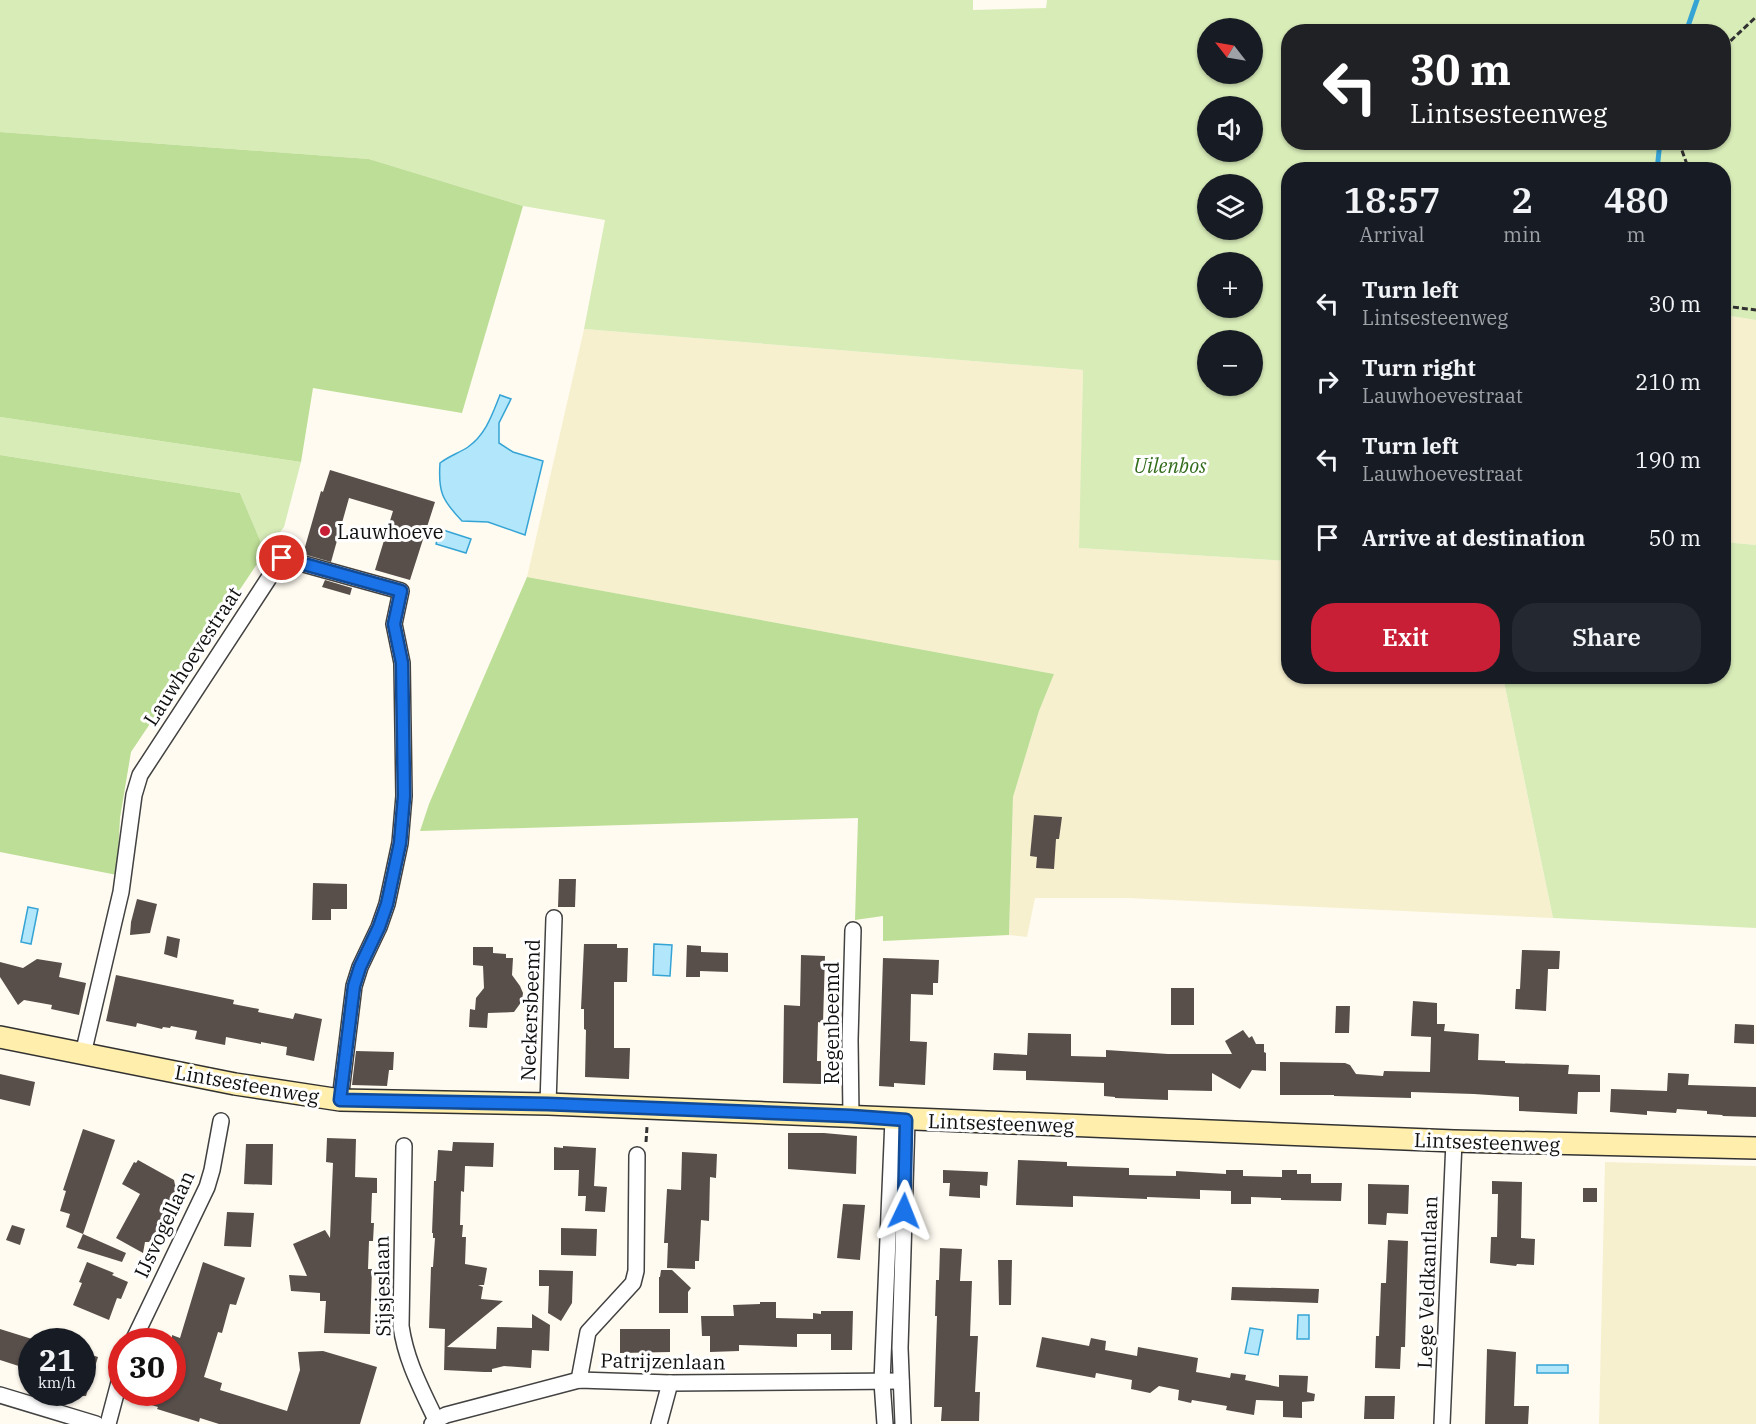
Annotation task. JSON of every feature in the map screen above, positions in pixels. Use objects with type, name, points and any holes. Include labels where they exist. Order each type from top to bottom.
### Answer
[{"type":"street","name":"Lauwhoevestraat","points":[[83,1054],[122,892],[134,795],[140,775],[282,558],[401,591],[394,624],[402,663],[404,796],[400,843],[387,904],[354,986],[340,1100]]},
{"type":"street","name":"Neckersbeemd","points":[[548,1104],[554,918]]},
{"type":"street","name":"Regenbeemd","points":[[851,1116],[850,1040],[853,930]]},
{"type":"street","name":"Lintsesteenweg","points":[[0,1037],[235,1084],[340,1100],[548,1104],[1454,1141],[1756,1148]]},
{"type":"street","points":[[899,1120],[900,1348],[903,1424]]},
{"type":"street","points":[[885,1424],[882,1382],[899,1120]]},
{"type":"street","name":"IJsvogellaan","points":[[139,1328],[207,1187],[221,1121]]},
{"type":"street","name":"Lege Veldkantlaan","points":[[1442,1424],[1454,1141]]},
{"type":"street","name":"Sijsjeslaan","points":[[404,1146],[401,1326],[409,1363],[434,1422]]},
{"type":"street","points":[[579,1380],[588,1332],[633,1283],[636,1271],[637,1155]]},
{"type":"street","name":"Patrijzenlaan","points":[[434,1422],[446,1415],[579,1380],[670,1383],[901,1381]]},
{"type":"street","points":[[659,1424],[670,1383]]},
{"type":"street","points":[[0,1395],[96,1424]]},
{"type":"street","points":[[108,1424],[113,1406]]},
{"type":"path","points":[[1731,40],[1756,17]]},
{"type":"path","points":[[1731,307],[1756,310]]},
{"type":"path","points":[[637,1155],[645,1147],[648,1108]]},
{"type":"shaded area","points":[[1731,316],[1756,320],[1756,545],[1731,543]]},
{"type":"shaded area","points":[[584,329],[1083,370],[1080,548],[1281,561],[1281,684],[1504,684],[1553,918],[1127,898],[1035,898],[1027,937],[1009,935],[1013,797],[1039,711],[1054,674],[527,577]]},
{"type":"shaded area","points":[[1605,1162],[1756,1166],[1756,1424],[1599,1424]]},
{"type":"green space","name":"Uilenbos","points":[[0,0],[973,0],[973,10],[1046,8],[1047,0],[1756,0],[1756,320],[1731,316],[1731,162],[1281,162],[1281,561],[1079,548],[1083,370],[584,329],[605,220],[523,206],[369,159],[0,132]]},
{"type":"green space","points":[[0,132],[369,159],[523,206],[462,413],[313,388],[301,462],[0,417]]},
{"type":"green space","points":[[0,417],[301,462],[284,527],[265,552],[240,493],[0,455]]},
{"type":"green space","points":[[0,455],[240,493],[265,552],[131,752],[120,818],[117,875],[0,852]]},
{"type":"green space","points":[[1731,543],[1756,545],[1756,928],[1553,918],[1504,684],[1731,684]]},
{"type":"green space","points":[[527,577],[1054,674],[1039,711],[1013,797],[1009,935],[883,941],[883,916],[855,920],[858,818],[420,831],[429,804]]},
{"type":"water","points":[[500,395],[511,399],[499,423],[499,443],[513,452],[543,461],[525,535],[488,522],[462,521],[446,501],[441,489],[440,463],[474,442],[488,424]]},
{"type":"water","points":[[440,529],[471,539],[466,553],[436,544]]},
{"type":"water","points":[[28,907],[38,909],[31,944],[21,942]]},
{"type":"water","points":[[654,944],[672,945],[670,976],[653,975]]},
{"type":"water","points":[[1298,1315],[1309,1315],[1309,1339],[1297,1339]]},
{"type":"water","points":[[1250,1328],[1263,1330],[1258,1355],[1245,1353]]},
{"type":"water","points":[[1537,1365],[1568,1365],[1568,1373],[1537,1373]]},
{"type":"building","points":[[330,470],[435,502],[410,580],[375,570],[393,511],[349,498],[331,562],[303,554],[321,491],[323,492]]},
{"type":"building","points":[[325,580],[352,588],[350,595],[322,587]]},
{"type":"building","points":[[1034,815],[1062,817],[1059,839],[1056,839],[1054,869],[1036,868],[1037,857],[1030,856]]},
{"type":"building","points":[[559,879],[576,879],[575,907],[558,907]]},
{"type":"building","points":[[313,883],[347,884],[347,909],[331,909],[331,920],[312,920]]},
{"type":"building","points":[[137,899],[157,904],[150,933],[130,935],[131,922]]},
{"type":"building","points":[[167,936],[180,939],[177,958],[164,954]]},
{"type":"building","points":[[584,944],[617,944],[617,948],[628,948],[627,982],[614,982],[614,1048],[630,1048],[629,1079],[585,1077],[586,1030],[584,1029],[584,1009],[581,1009]]},
{"type":"building","points":[[687,945],[701,946],[701,952],[728,953],[728,972],[700,971],[700,977],[686,977]]},
{"type":"building","points":[[473,947],[493,947],[493,953],[506,954],[506,958],[513,958],[512,975],[523,993],[522,1001],[514,1012],[488,1013],[487,1028],[469,1027],[470,1009],[475,1010],[476,998],[484,988],[483,966],[473,965]]},
{"type":"building","points":[[1522,950],[1560,951],[1559,969],[1548,969],[1546,1011],[1515,1009],[1516,989],[1520,989]]},
{"type":"building","points":[[801,955],[825,956],[823,1023],[818,1022],[817,1061],[821,1061],[821,1084],[783,1083],[784,1005],[800,1006]]},
{"type":"building","points":[[883,958],[939,960],[938,983],[933,983],[933,995],[911,994],[910,1041],[927,1042],[925,1085],[894,1083],[894,1087],[879,1086]]},
{"type":"building","points":[[37,959],[62,963],[59,977],[86,983],[79,1015],[51,1009],[52,1005],[24,1000],[18,1005],[0,977],[0,962],[23,968]]},
{"type":"building","points":[[116,975],[234,1000],[233,1004],[259,1009],[258,1012],[293,1019],[295,1013],[322,1019],[314,1061],[286,1055],[287,1047],[261,1042],[261,1044],[226,1037],[225,1045],[195,1039],[197,1031],[171,1026],[162,1029],[137,1023],[136,1027],[106,1021]]},
{"type":"building","points":[[1171,988],[1194,988],[1194,1025],[1171,1025]]},
{"type":"building","points":[[1413,1001],[1437,1003],[1437,1024],[1445,1024],[1444,1031],[1479,1034],[1478,1060],[1569,1065],[1568,1074],[1600,1075],[1600,1092],[1578,1092],[1577,1114],[1519,1111],[1519,1097],[1474,1094],[1411,1092],[1411,1098],[1280,1095],[1280,1062],[1345,1063],[1350,1065],[1356,1074],[1383,1076],[1384,1071],[1430,1072],[1431,1037],[1411,1036]]},
{"type":"building","points":[[1336,1006],[1350,1006],[1349,1033],[1335,1033]]},
{"type":"building","points":[[1735,1024],[1754,1025],[1754,1044],[1734,1043]]},
{"type":"building","points":[[1243,1030],[1249,1038],[1252,1036],[1256,1044],[1264,1044],[1266,1071],[1252,1070],[1240,1089],[1212,1073],[1212,1091],[1168,1090],[1168,1100],[1115,1098],[1104,1096],[1104,1083],[1026,1080],[1026,1071],[993,1070],[994,1053],[1027,1055],[1028,1033],[1071,1034],[1071,1056],[1106,1057],[1106,1050],[1168,1054],[1232,1054],[1225,1041]]},
{"type":"building","points":[[356,1051],[394,1052],[393,1070],[389,1070],[387,1086],[352,1085]]},
{"type":"building","points":[[1668,1073],[1689,1074],[1688,1085],[1756,1087],[1756,1117],[1723,1116],[1707,1114],[1707,1111],[1677,1109],[1676,1113],[1647,1111],[1647,1115],[1610,1112],[1611,1089],[1667,1091]]},
{"type":"building","points":[[0,1074],[35,1082],[30,1106],[0,1099]]},
{"type":"building","points":[[83,1129],[115,1140],[83,1234],[66,1227],[70,1214],[60,1211],[66,1191],[63,1190]]},
{"type":"building","points":[[788,1133],[857,1136],[856,1174],[788,1169]]},
{"type":"building","points":[[327,1138],[356,1139],[355,1177],[377,1178],[377,1193],[372,1193],[373,1241],[369,1241],[368,1269],[372,1269],[370,1334],[324,1333],[326,1301],[320,1301],[320,1293],[291,1291],[289,1275],[307,1276],[293,1244],[325,1230],[330,1238],[333,1163],[326,1162]]},
{"type":"building","points":[[453,1142],[494,1143],[493,1167],[465,1166],[464,1192],[461,1191],[460,1225],[463,1225],[462,1237],[466,1237],[465,1264],[487,1268],[484,1285],[478,1285],[483,1287],[481,1299],[503,1301],[447,1347],[496,1349],[497,1327],[532,1328],[532,1314],[550,1325],[549,1351],[532,1350],[531,1368],[504,1366],[492,1369],[492,1372],[444,1370],[445,1329],[429,1328],[431,1267],[433,1267],[435,1238],[432,1233],[434,1181],[436,1181],[438,1150],[452,1151]]},
{"type":"building","points":[[246,1144],[273,1144],[272,1185],[244,1184]]},
{"type":"building","points":[[563,1146],[596,1148],[594,1186],[607,1187],[605,1212],[585,1211],[586,1196],[578,1196],[579,1170],[554,1170],[554,1147],[563,1148]]},
{"type":"building","points":[[682,1152],[717,1154],[716,1178],[710,1177],[709,1221],[701,1220],[699,1261],[695,1261],[695,1269],[667,1268],[668,1243],[664,1243],[667,1189],[681,1190]]},
{"type":"building","points":[[138,1160],[174,1180],[175,1185],[180,1188],[150,1242],[145,1242],[143,1253],[116,1238],[140,1194],[122,1184],[134,1162]]},
{"type":"building","points":[[1018,1160],[1067,1162],[1067,1166],[1129,1168],[1129,1175],[1176,1176],[1176,1171],[1226,1174],[1226,1170],[1243,1170],[1243,1176],[1282,1177],[1282,1170],[1297,1170],[1297,1174],[1311,1174],[1311,1183],[1342,1183],[1341,1201],[1251,1197],[1251,1204],[1231,1204],[1231,1191],[1200,1190],[1200,1199],[1073,1196],[1073,1207],[1016,1205]]},
{"type":"building","points":[[943,1170],[988,1172],[987,1186],[980,1185],[980,1198],[949,1196],[950,1183],[943,1183]]},
{"type":"building","points":[[1492,1181],[1522,1182],[1521,1238],[1535,1239],[1534,1265],[1517,1264],[1516,1266],[1490,1263],[1491,1237],[1497,1237],[1498,1194],[1492,1194]]},
{"type":"building","points":[[1368,1184],[1409,1185],[1408,1214],[1387,1213],[1386,1225],[1368,1224]]},
{"type":"building","points":[[1583,1188],[1597,1188],[1597,1202],[1583,1202]]},
{"type":"building","points":[[843,1204],[865,1205],[860,1260],[837,1258]]},
{"type":"building","points":[[227,1212],[254,1213],[251,1247],[224,1246]]},
{"type":"building","points":[[12,1225],[25,1229],[20,1245],[6,1240]]},
{"type":"building","points":[[561,1228],[597,1229],[596,1256],[561,1255]]},
{"type":"building","points":[[83,1234],[126,1253],[122,1262],[77,1248]]},
{"type":"building","points":[[1388,1240],[1408,1241],[1405,1347],[1401,1347],[1400,1369],[1375,1368],[1381,1283],[1386,1283]]},
{"type":"building","points":[[940,1248],[962,1249],[960,1281],[972,1281],[970,1336],[978,1336],[975,1392],[980,1392],[979,1421],[941,1421],[942,1407],[934,1407],[936,1280],[939,1280]]},
{"type":"building","points":[[998,1260],[1012,1260],[1011,1305],[999,1305]]},
{"type":"building","points":[[87,1262],[114,1273],[112,1275],[128,1282],[121,1299],[117,1298],[109,1320],[73,1305]]},
{"type":"building","points":[[203,1262],[245,1278],[236,1305],[230,1304],[222,1333],[218,1332],[204,1377],[222,1383],[220,1390],[287,1411],[300,1370],[298,1352],[323,1351],[377,1367],[360,1424],[219,1424],[200,1418],[199,1422],[157,1409],[158,1407],[155,1406],[186,1406],[186,1328],[183,1328]]},
{"type":"building","points":[[539,1270],[573,1271],[572,1303],[561,1321],[548,1313],[549,1286],[539,1286]]},
{"type":"building","points":[[661,1270],[672,1270],[691,1288],[688,1292],[688,1313],[659,1313]]},
{"type":"building","points":[[1232,1287],[1319,1289],[1318,1303],[1231,1300]]},
{"type":"building","points":[[760,1302],[776,1302],[776,1318],[813,1319],[813,1313],[821,1314],[821,1311],[853,1311],[852,1350],[831,1350],[831,1334],[797,1334],[797,1347],[739,1345],[739,1351],[710,1352],[710,1336],[702,1336],[701,1316],[734,1316],[733,1305],[760,1304]]},
{"type":"building","points":[[0,1329],[18,1335],[18,1366],[0,1360]]},
{"type":"building","points":[[620,1329],[670,1329],[670,1352],[620,1353]]},
{"type":"building","points":[[1042,1337],[1089,1346],[1091,1338],[1106,1341],[1105,1350],[1137,1356],[1138,1347],[1198,1358],[1196,1372],[1230,1378],[1231,1373],[1246,1375],[1245,1380],[1279,1387],[1279,1375],[1308,1376],[1307,1392],[1315,1394],[1314,1401],[1302,1402],[1302,1418],[1283,1417],[1283,1401],[1256,1400],[1254,1415],[1226,1410],[1227,1406],[1178,1400],[1179,1390],[1159,1386],[1150,1393],[1131,1389],[1132,1380],[1096,1373],[1095,1378],[1036,1367]]},
{"type":"building","points":[[1487,1349],[1516,1352],[1514,1406],[1529,1406],[1528,1424],[1485,1424]]},
{"type":"building","points":[[1365,1396],[1395,1396],[1394,1419],[1364,1419]]},
{"type":"waterway","points":[[1689,24],[1697,0]]},
{"type":"waterway","points":[[1658,162],[1659,150]]},
{"type":"place","name":"Lauwhoeve","points":[[325,531]]},
{"type":"route","points":[[282,558],[401,591],[394,624],[402,663],[404,796],[400,843],[387,904],[354,986],[340,1100],[548,1104],[906,1120],[904,1211]]}]
